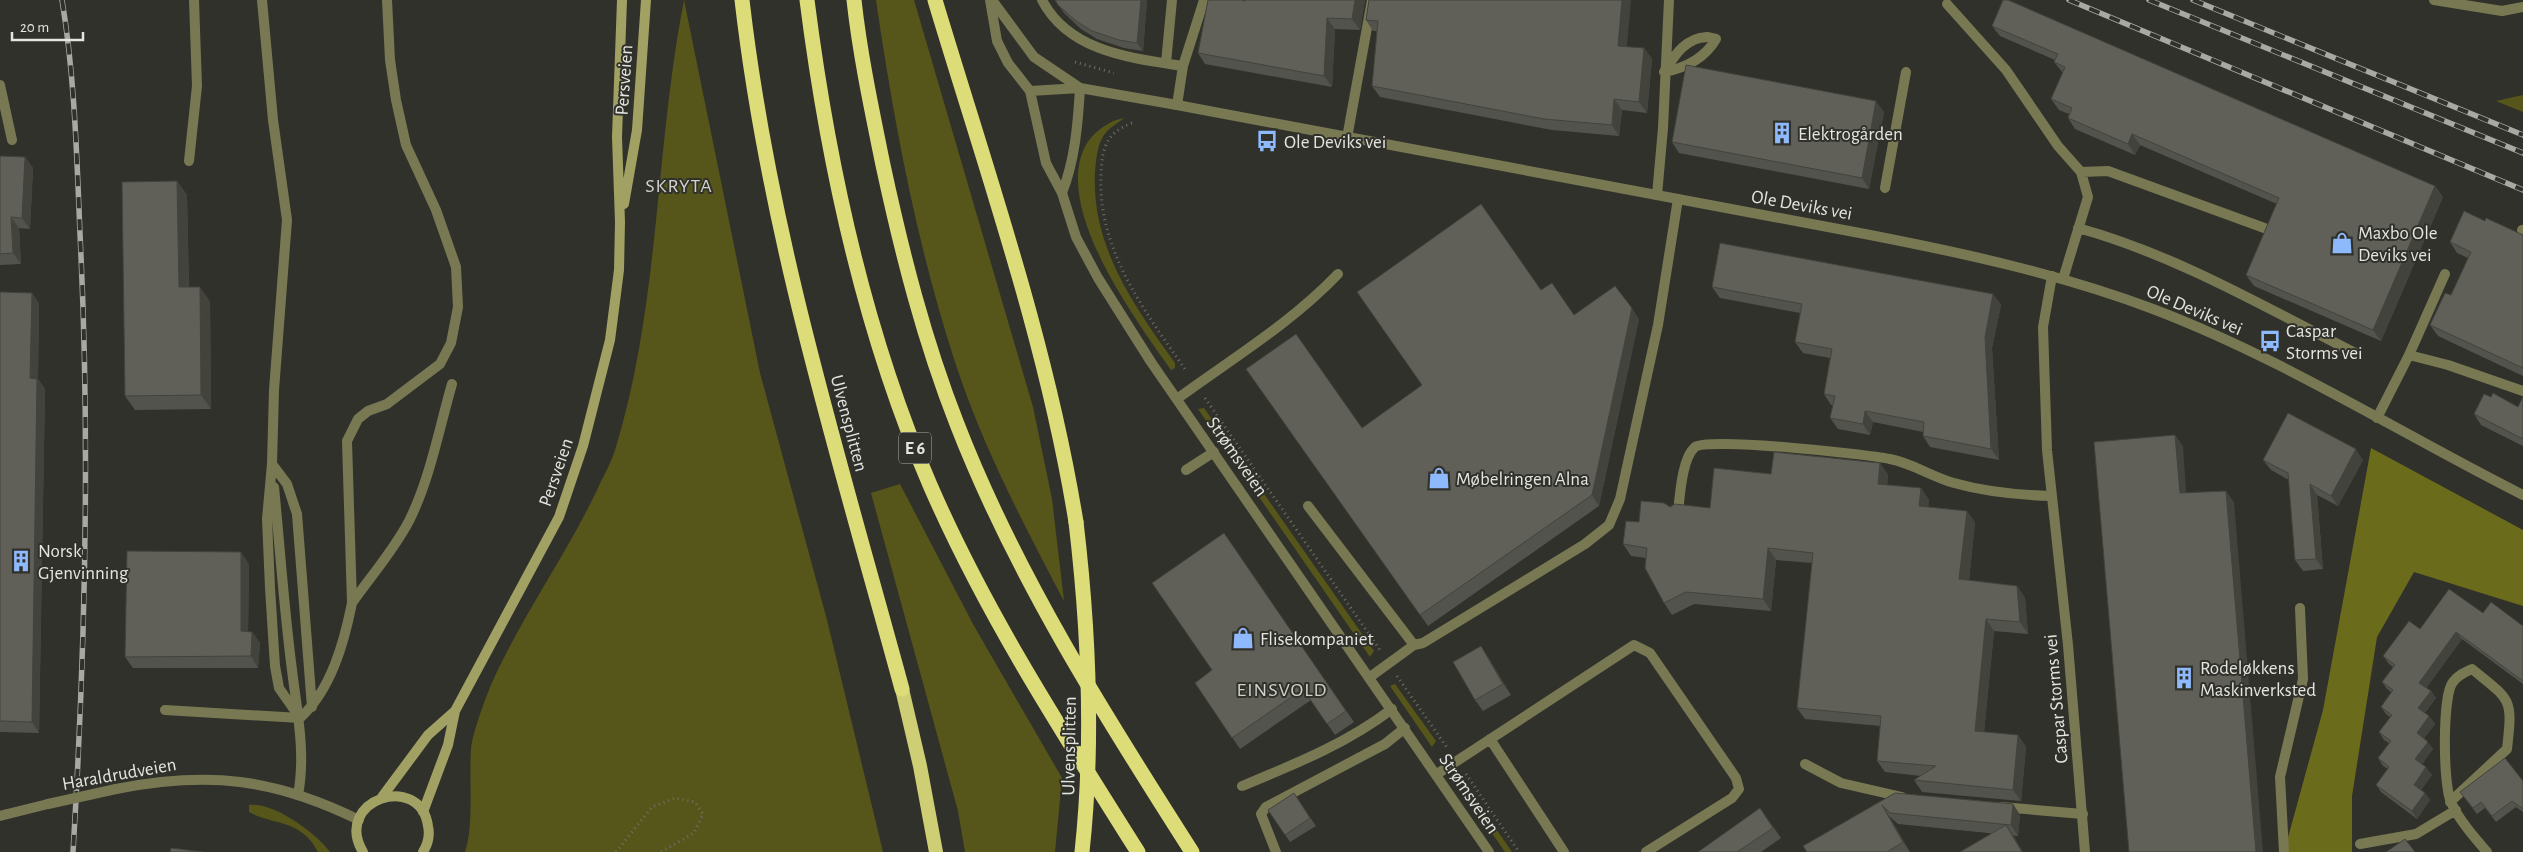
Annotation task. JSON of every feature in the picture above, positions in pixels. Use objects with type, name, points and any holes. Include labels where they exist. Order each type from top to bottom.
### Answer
[{"type":"highway","name":"Ulvensplitten","points":[[742,0],[756,108],[786,258],[808,348],[902,689],[920,766],[936,852]]},
{"type":"highway","name":"E 6","points":[[807,0],[827,128],[857,269],[896,400],[930,485],[986,599],[1059,727],[1138,852]]},
{"type":"highway","name":"E 6","points":[[854,0],[874,121],[903,256],[928,342],[958,425],[1028,578],[1089,685],[1192,852]]},
{"type":"highway","name":"Ulvensplitten","points":[[935,0],[1028,304],[1060,434],[1076,522],[1085,614],[1089,693],[1088,787],[1082,852]]},
{"type":"main road","name":"Persveien","points":[[423,812],[448,745],[455,711],[559,517],[583,446],[610,340],[619,270],[620,222],[617,137],[622,0]]},
{"type":"main road","name":"Persveien","points":[[620,222],[637,130],[646,0]]},
{"type":"main road","name":"Persveien","points":[[358,820],[368,806],[382,797],[428,735],[455,711]]},
{"type":"main road","points":[[382,797],[405,798],[415,803],[423,812],[429,829],[428,839],[423,852]]},
{"type":"main road","points":[[358,820],[358,841],[363,852]]},
{"type":"street","points":[[190,161],[197,86],[194,0]]},
{"type":"street","points":[[262,0],[273,120],[287,220],[274,390],[272,464],[267,518],[275,666],[279,688],[300,718]]},
{"type":"street","points":[[165,710],[300,718],[312,707],[331,672],[346,629],[352,603],[347,441],[358,419],[368,411],[387,404],[440,364],[451,343],[458,307],[456,267],[436,210],[406,145],[396,100],[390,60],[387,0]]},
{"type":"street","points":[[991,0],[1034,57],[1080,88],[1077,134],[1070,160],[1068,178],[1062,193]]},
{"type":"street","points":[[991,0],[999,46],[1008,63],[1030,91]]},
{"type":"street","points":[[1042,0],[1055,21],[1076,38],[1106,51],[1183,66]]},
{"type":"street","points":[[1166,63],[1172,0]]},
{"type":"street","points":[[1177,105],[1183,66],[1204,0]]},
{"type":"street","points":[[1347,138],[1372,0]]},
{"type":"street","points":[[1657,195],[1663,128],[1664,72],[1669,0]]},
{"type":"street","points":[[2434,0],[2502,11],[2523,7]]},
{"type":"street","points":[[1948,4],[2006,70],[2058,146],[2081,172],[2088,198],[2063,279]]},
{"type":"street","points":[[1707,37],[1716,39],[1707,52],[1689,64],[1664,72],[1676,54],[1691,40],[1707,37]]},
{"type":"street","points":[[1885,188],[1906,72]]},
{"type":"street","points":[[0,85],[12,140]]},
{"type":"street","name":"Ole Deviks vei","points":[[1030,91],[1080,88],[1177,105],[1924,245],[2052,276],[2154,309],[2230,342],[2523,496]]},
{"type":"street","name":"Strømsveien","points":[[1030,91],[1046,163],[1062,193],[1076,237],[1098,278],[1177,398],[1489,852]]},
{"type":"street","points":[[2081,172],[2108,171],[2267,229]]},
{"type":"street","points":[[1370,677],[1414,645],[1422,644],[1585,544],[1609,525],[1620,499],[1658,325],[1678,199]]},
{"type":"street","points":[[2078,228],[2118,239],[2217,282],[2355,353]]},
{"type":"street","points":[[1177,398],[1272,332],[1310,303],[1338,274]]},
{"type":"street","points":[[2377,418],[2409,355],[2445,274]]},
{"type":"street","name":"Caspar Storms vei","points":[[2052,276],[2043,327],[2051,496],[2067,636],[2074,739],[2083,814],[2085,852]]},
{"type":"street","points":[[2409,355],[2463,370],[2523,392]]},
{"type":"street","points":[[352,603],[391,550],[409,520],[427,471],[452,384]]},
{"type":"street","points":[[1678,512],[1681,484],[1689,453],[1702,443],[1729,442],[1836,451],[1892,459],[1953,483],[2008,494],[2051,496]]},
{"type":"street","points":[[1186,470],[1214,452]]},
{"type":"street","points":[[272,464],[287,484],[297,514],[312,707]]},
{"type":"street","points":[[272,464],[292,669],[300,718],[302,774],[298,795]]},
{"type":"street","points":[[1308,506],[1414,645]]},
{"type":"street","points":[[2284,852],[2280,777],[2304,680],[2300,608]]},
{"type":"street","points":[[1437,774],[1634,645],[1650,653],[1736,778],[1740,789],[1732,798],[1646,852]]},
{"type":"street","points":[[2360,844],[2416,834],[2453,806],[2506,749],[2508,702],[2504,695],[2472,669],[2463,673],[2452,683],[2447,707],[2445,772],[2453,806],[2487,852]]},
{"type":"street","points":[[1242,786],[1311,758],[1356,735],[1392,709]]},
{"type":"street","points":[[1276,852],[1262,820],[1261,814],[1266,807],[1385,744],[1405,728]]},
{"type":"street","points":[[1490,739],[1564,852]]},
{"type":"street","points":[[1805,764],[1841,783],[1891,796],[1916,799]]},
{"type":"street","name":"Haraldrudveien","points":[[0,816],[152,782],[210,778],[260,784],[328,805],[358,820]]},
{"type":"street","points":[[1989,806],[2083,814]]},
{"type":"path","points":[[1132,123],[1119,128],[1109,138],[1104,149],[1100,182],[1104,223],[1112,249],[1130,285],[1196,385],[1519,852]]},
{"type":"path","points":[[616,852],[652,807],[675,798],[695,802],[703,814],[694,833],[661,852]]},
{"type":"shaded area","points":[[684,0],[760,373],[827,620],[883,852],[465,852],[470,816],[471,749],[482,708],[503,660],[572,538],[608,468],[616,447],[641,337],[656,225],[667,112]]},
{"type":"shaded area","points":[[876,0],[914,0],[1033,407],[1052,499],[1064,601],[1019,515],[991,456],[956,365],[918,230],[899,138]]},
{"type":"shaded area","points":[[2523,95],[2523,112],[2496,101]]},
{"type":"shaded area","points":[[1124,118],[1106,132],[1098,148],[1095,172],[1096,199],[1100,225],[1118,274],[1145,320],[1175,363],[1175,368],[1171,370],[1119,293],[1102,261],[1088,229],[1080,198],[1079,169],[1087,143],[1103,127],[1113,121]]},
{"type":"shaded area","points":[[1204,408],[1374,651],[1370,657],[1198,409]]},
{"type":"shaded area","points":[[2371,448],[2523,530],[2523,606],[2414,572],[2377,637],[2352,796],[2352,852],[2284,852],[2323,710]]},
{"type":"shaded area","points":[[900,484],[974,626],[1062,778],[1055,852],[965,852],[958,811],[871,493]]},
{"type":"shaded area","points":[[1395,684],[1436,741],[1432,747],[1390,686]]},
{"type":"shaded area","points":[[1464,782],[1512,852],[1505,852],[1458,784]]},
{"type":"shaded area","points":[[249,805],[270,808],[294,820],[324,844],[330,852],[318,852],[311,841],[296,829],[249,812]]},
{"type":"building","points":[[1055,0],[1141,0],[1137,43],[1119,40],[1092,31],[1076,21]]},
{"type":"building","points":[[1208,0],[1355,0],[1352,19],[1327,18],[1324,76],[1198,53]]},
{"type":"building","points":[[1369,0],[1622,0],[1618,46],[1644,48],[1639,102],[1614,99],[1612,125],[1544,119],[1372,86],[1378,21],[1366,20]]},
{"type":"building","points":[[2003,0],[2008,0],[2435,186],[2373,330],[2246,275],[2279,198],[2132,134],[2128,144],[2068,118],[2072,108],[2051,99],[2065,67],[2054,62],[2058,54],[1992,26]]},
{"type":"building","name":"Elektrogården","points":[[1686,65],[1876,101],[1862,178],[1672,142]]},
{"type":"building","points":[[0,156],[25,157],[22,218],[11,217],[13,253],[0,254]]},
{"type":"building","points":[[177,181],[179,287],[200,287],[201,395],[125,396],[122,182]]},
{"type":"building","points":[[1481,204],[1541,290],[1552,283],[1574,315],[1615,286],[1632,308],[1592,495],[1420,615],[1246,369],[1296,334],[1362,428],[1422,385],[1357,292]]},
{"type":"building","points":[[2464,211],[2485,221],[2486,218],[2523,235],[2523,368],[2430,325],[2445,293],[2451,295],[2471,252],[2450,242]]},
{"type":"building","points":[[1720,243],[1993,294],[1985,337],[1991,449],[1923,436],[1924,422],[1865,411],[1863,424],[1830,418],[1835,396],[1824,394],[1832,349],[1795,342],[1802,304],[1712,287]]},
{"type":"building","name":"Norsk Gjenvinning","points":[[0,292],[32,293],[30,378],[37,379],[32,722],[0,721]]},
{"type":"building","points":[[2493,393],[2518,407],[2523,397],[2523,439],[2474,414],[2484,394],[2491,397]]},
{"type":"building","points":[[2288,413],[2356,449],[2331,496],[2310,484],[2316,559],[2295,560],[2288,473],[2263,460]]},
{"type":"building","name":"Rodeløkkens Maskinverksted","points":[[2175,435],[2180,493],[2226,491],[2256,852],[2129,852],[2094,442]]},
{"type":"building","points":[[1774,452],[1880,463],[1878,484],[1921,488],[1919,506],[1967,511],[1959,579],[2017,586],[2020,622],[1986,619],[1975,731],[2018,735],[2013,790],[1914,780],[1936,766],[1877,761],[1881,716],[1797,708],[1813,553],[1768,548],[1763,599],[1686,592],[1664,603],[1645,568],[1647,548],[1623,544],[1626,521],[1639,522],[1641,501],[1664,503],[1670,507],[1675,504],[1710,508],[1714,468],[1771,474]]},
{"type":"building","name":"Flisekompaniet","points":[[1224,533],[1346,711],[1327,724],[1303,689],[1232,738],[1195,683],[1212,670],[1152,583]]},
{"type":"building","name":"Norsk Gjenvinning","points":[[127,551],[241,552],[241,631],[252,632],[251,656],[125,657]]},
{"type":"building","points":[[2449,589],[2483,613],[2491,602],[2523,626],[2523,681],[2456,632],[2419,683],[2431,691],[2418,708],[2429,716],[2417,733],[2428,742],[2415,759],[2426,767],[2414,785],[2425,793],[2412,811],[2376,785],[2389,767],[2378,758],[2391,741],[2379,732],[2392,715],[2381,707],[2393,690],[2382,682],[2395,665],[2383,656],[2409,621],[2420,629]]},
{"type":"building","points":[[1481,646],[1503,684],[1475,700],[1453,662]]},
{"type":"building","points":[[2505,758],[2523,781],[2523,809],[2512,801],[2492,816],[2481,802],[2473,808],[2460,792]]},
{"type":"building","points":[[1294,793],[1310,818],[1285,835],[1268,810]]},
{"type":"building","points":[[1895,793],[2013,804],[2011,825],[1890,813],[1882,805],[1903,842],[1887,852],[1807,852],[1803,846]]},
{"type":"building","points":[[1760,808],[1773,828],[1737,852],[1698,852]]},
{"type":"building","points":[[2006,825],[2022,852],[1960,852]]},
{"type":"building","points":[[2405,839],[2415,852],[2386,852]]},
{"type":"building","points":[[171,848],[203,852],[170,852]]},
{"type":"railway","points":[[62,0],[67,32],[75,128],[84,331],[86,480],[81,703],[73,852]]},
{"type":"railway","points":[[2069,0],[2523,190]]},
{"type":"railway","points":[[2149,0],[2523,153]]},
{"type":"railway","points":[[2193,0],[2523,135]]},
{"type":"place","name":"Elektrogården","points":[[1782,133]]},
{"type":"place","name":"Ole Deviks vei","points":[[1267,141]]},
{"type":"place","name":"Maxbo Ole Deviks vei","points":[[2342,243]]},
{"type":"place","name":"Caspar Storms vei","points":[[2270,341]]},
{"type":"place","name":"Møbelringen Alna","points":[[1439,478]]},
{"type":"place","name":"Norsk Gjenvinning","points":[[21,561]]},
{"type":"place","name":"Flisekompaniet","points":[[1243,638]]},
{"type":"place","name":"Rodeløkkens Maskinverksted","points":[[2184,678]]},
{"type":"district","name":"SKRYTA","points":[[679,185]]},
{"type":"district","name":"EINSVOLD","points":[[1282,689]]}]
